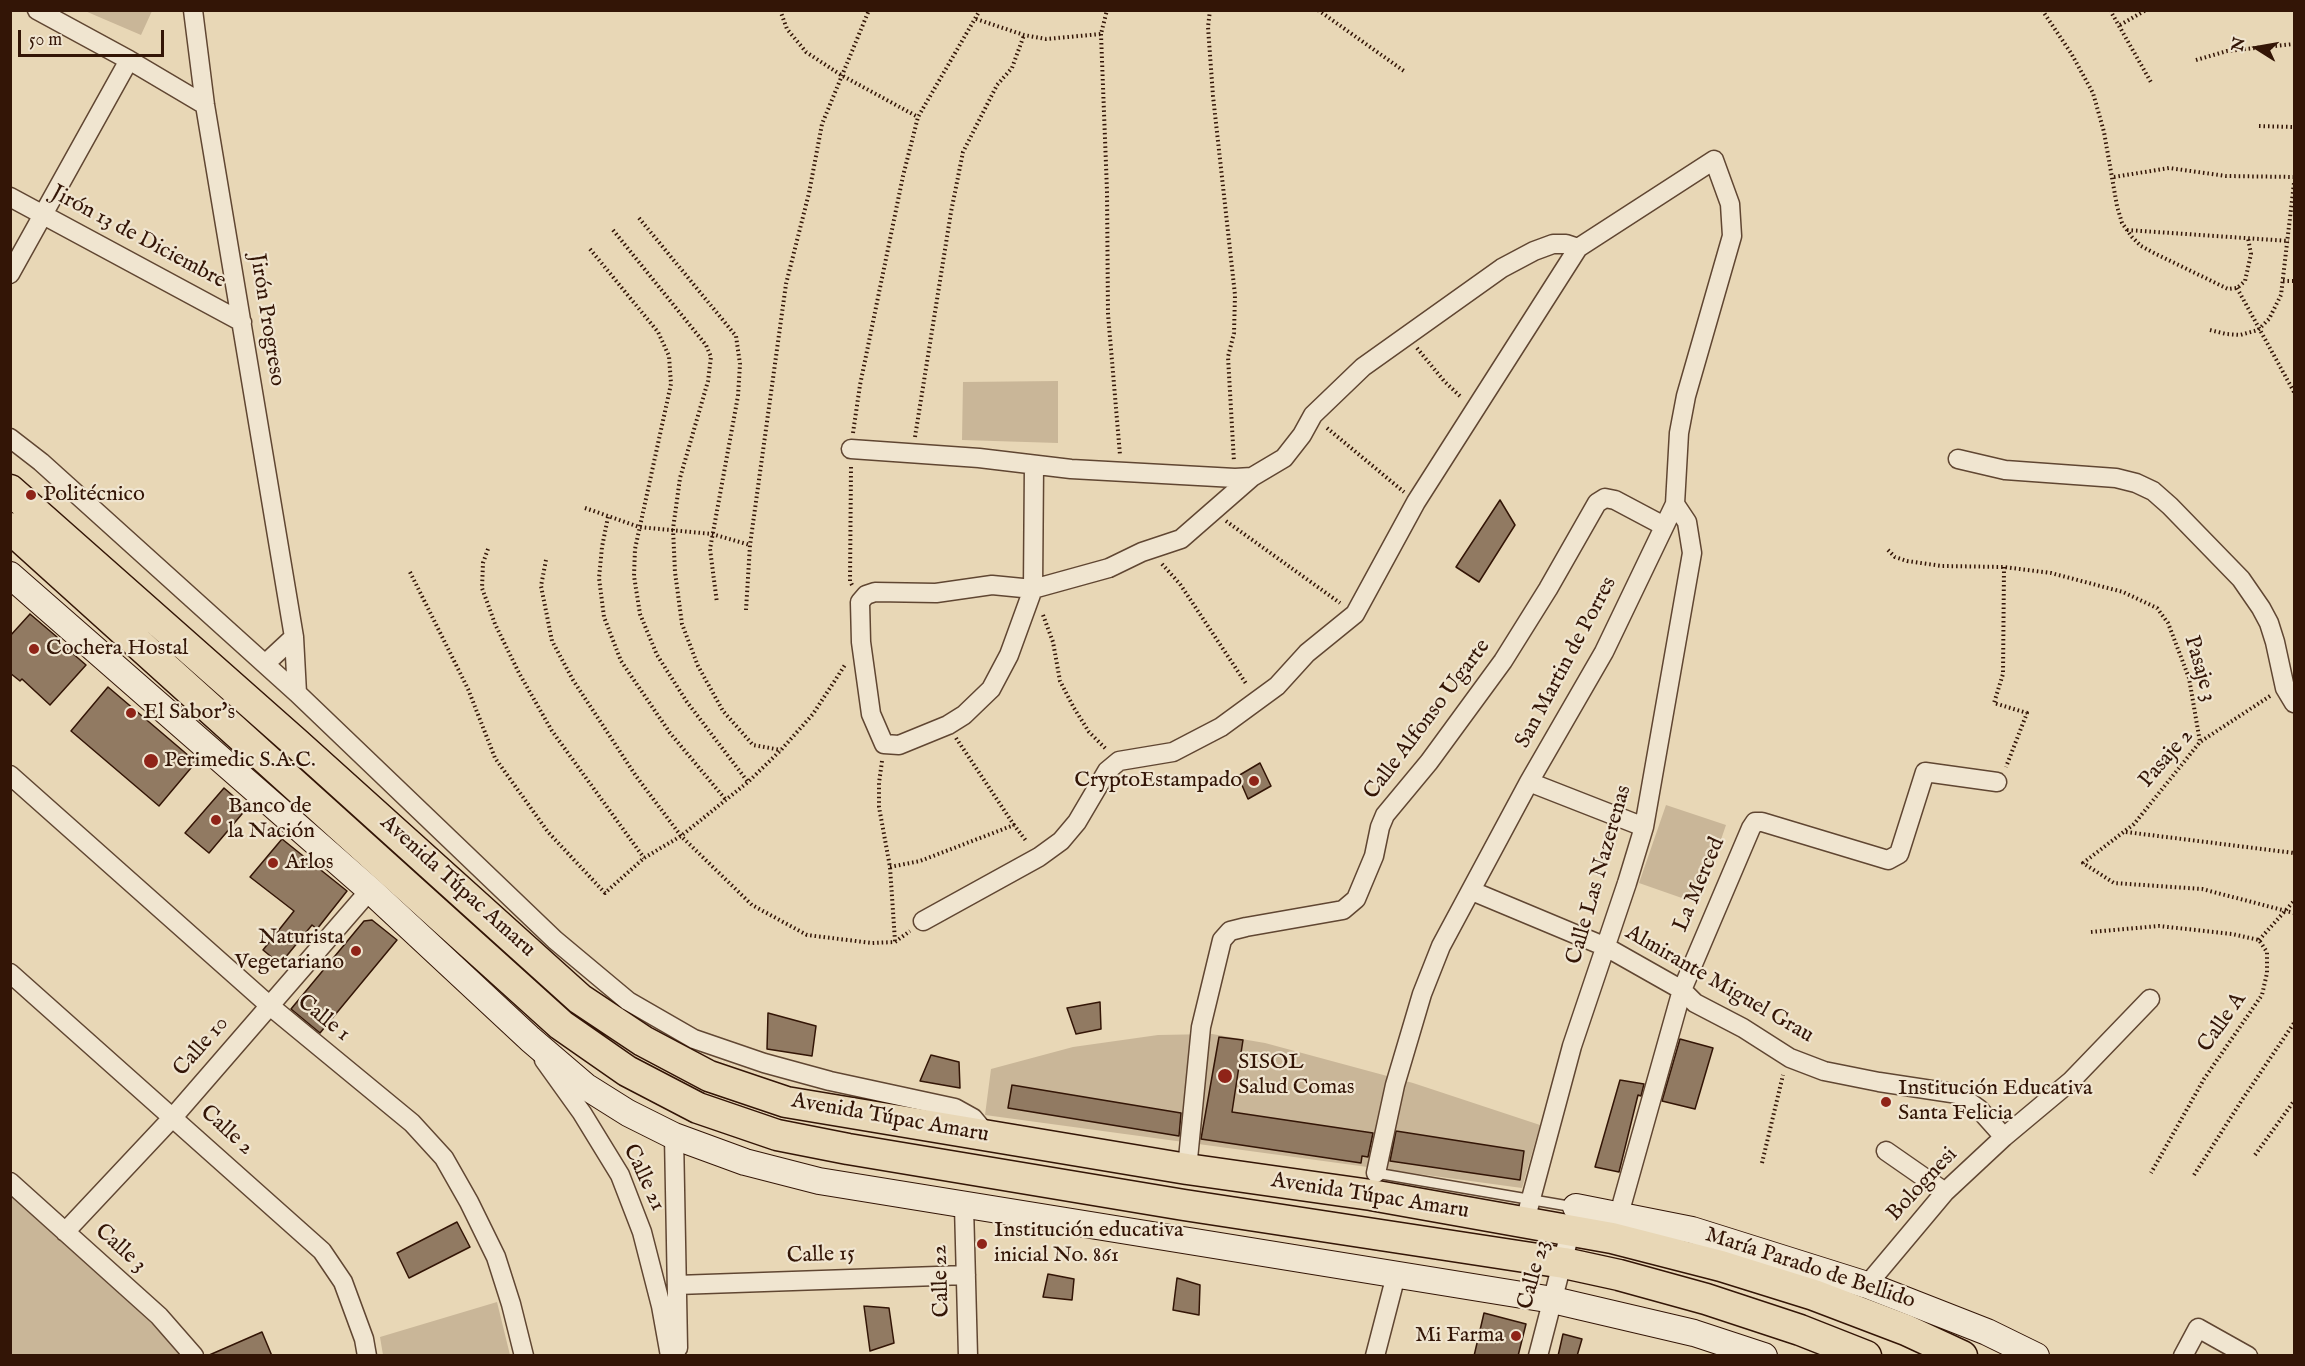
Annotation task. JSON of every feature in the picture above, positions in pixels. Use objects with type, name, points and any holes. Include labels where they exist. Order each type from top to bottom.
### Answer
[{"type":"highway","name":"Avenida Túpac Amaru","points":[[10,490],[296,742],[580,999],[643,1041],[709,1076],[786,1102],[1187,1169],[1371,1195],[1528,1210],[1616,1226],[1721,1266],[1814,1295],[1905,1330],[1962,1356]]},
{"type":"highway","name":"Avenida Túpac Amaru","points":[[10,528],[561,1025],[627,1071],[698,1108],[777,1135],[848,1149],[1184,1205],[1564,1263],[1619,1275],[1706,1299],[1800,1330],[1866,1356]]},
{"type":"main road","points":[[10,575],[370,890],[530,1039],[585,1086],[628,1113],[674,1136],[745,1162],[819,1181],[1553,1300],[1694,1333],[1764,1356]]},
{"type":"main road","name":"María Parado de Bellido","points":[[1616,1226],[1692,1230],[1867,1285],[1987,1332],[2036,1356]]},
{"type":"street","points":[[37,10],[205,105]]},
{"type":"street","name":"Jirón Progreso","points":[[193,10],[205,105],[294,637],[297,693]]},
{"type":"street","points":[[10,274],[45,215],[129,60]]},
{"type":"street","name":"San Martin de Porres","points":[[1376,1173],[1395,1085],[1422,994],[1441,946],[1529,782],[1604,652],[1675,504],[1682,415],[1693,367],[1732,236],[1730,204],[1714,160],[1578,248]]},
{"type":"street","name":"Jirón 13 de Diciembre","points":[[10,196],[242,322]]},
{"type":"street","points":[[923,921],[1039,857],[1061,841],[1077,822],[1107,771],[1119,761],[1173,752],[1221,727],[1277,686],[1307,653],[1355,614],[1416,502],[1578,248],[1566,244],[1553,244],[1502,268],[1364,367],[1313,416],[1284,458],[1243,478],[1181,539],[1109,568],[1033,589],[992,585],[936,593],[875,592],[866,595],[860,602],[861,642],[872,714],[884,744],[899,745],[948,725],[964,715],[991,689],[1009,655],[1033,589],[1034,465]]},
{"type":"street","points":[[10,438],[41,462],[297,693],[555,940],[628,1001],[694,1039],[764,1064],[955,1108],[973,1118],[988,1136]]},
{"type":"street","points":[[851,450],[1034,465],[1243,478]]},
{"type":"street","points":[[1958,459],[2005,470],[2116,478],[2136,483],[2153,491],[2241,579],[2261,608],[2269,623],[2290,695]]},
{"type":"street","name":"Calle Alfonso Ugarte","points":[[1187,1169],[1201,1027],[1222,940],[1230,931],[1238,928],[1343,910],[1356,899],[1374,856],[1385,815],[1429,762],[1503,661],[1548,589],[1597,503],[1605,498],[1615,500],[1664,526]]},
{"type":"street","name":"Calle Las Nazerenas","points":[[1528,1210],[1572,1046],[1644,827],[1692,553],[1687,522],[1675,504]]},
{"type":"street","points":[[265,664],[294,637]]},
{"type":"street","name":"La Merced","points":[[1616,1226],[1682,990],[1750,828],[1755,822],[1762,822],[1888,860],[1899,854],[1925,772],[1996,782]]},
{"type":"street","name":"Calle 1","points":[[10,775],[270,1006],[412,1123],[444,1158],[496,1257],[524,1356]]},
{"type":"street","points":[[1529,782],[1644,827]]},
{"type":"street","name":"Calle 10","points":[[65,1232],[174,1116],[370,890]]},
{"type":"street","name":"Almirante Miguel Grau","points":[[1472,891],[1606,947],[1682,990],[1695,1003],[1743,1028],[1790,1058],[1824,1071],[1958,1094],[1979,1109],[2004,1137]]},
{"type":"street","name":"Calle 2","points":[[10,973],[174,1116],[322,1251],[344,1282],[364,1339],[367,1356]]},
{"type":"street","name":"Bolognesi","points":[[1867,1285],[1945,1192],[2004,1137],[2071,1081],[2150,999]]},
{"type":"street","name":"Calle 21","points":[[530,1039],[582,1113],[620,1175],[642,1232],[661,1305],[670,1356]]},
{"type":"street","name":"Calle 21","points":[[674,1136],[678,1356]]},
{"type":"street","points":[[1886,1151],[1945,1192]]},
{"type":"street","name":"Calle 3","points":[[10,1182],[159,1316],[189,1347],[194,1356]]},
{"type":"street","name":"Calle 22","points":[[964,1206],[968,1356]]},
{"type":"street","name":"Calle 23","points":[[1538,1356],[1574,1218]]},
{"type":"street","name":"Calle 15","points":[[677,1285],[966,1275]]},
{"type":"street","points":[[1375,1356],[1396,1275]]},
{"type":"street","points":[[2183,1356],[2198,1328],[2248,1356]]},
{"type":"lane","points":[[1376,1173],[1528,1210]]},
{"type":"path","points":[[780,10],[787,29],[806,52],[841,75],[918,117]]},
{"type":"path","points":[[746,610],[750,545],[786,284],[809,193],[822,124],[869,10]]},
{"type":"path","points":[[860,602],[850,581],[851,450],[860,385],[903,176],[918,117],[980,10]]},
{"type":"path","points":[[1107,10],[1101,34],[1107,191],[1108,314],[1121,471]]},
{"type":"path","points":[[1210,10],[1208,27],[1213,96],[1235,295],[1234,333],[1228,357],[1243,478]]},
{"type":"path","points":[[1318,10],[1404,71]]},
{"type":"path","points":[[2042,10],[2071,53],[2093,93],[2114,177],[2117,206],[2122,223],[2141,246],[2228,289],[2237,288],[2245,281],[2251,254],[2248,238]]},
{"type":"path","points":[[2110,10],[2152,84]]},
{"type":"path","points":[[2120,25],[2146,10]]},
{"type":"path","points":[[976,20],[1024,35],[1046,39],[1101,34]]},
{"type":"path","points":[[913,454],[951,212],[963,152],[997,85],[1012,68],[1024,35]]},
{"type":"path","points":[[2196,60],[2227,51],[2295,44]]},
{"type":"path","points":[[2259,126],[2295,127]]},
{"type":"path","points":[[2114,177],[2169,168],[2226,176],[2295,177]]},
{"type":"path","points":[[2210,330],[2240,335],[2259,330],[2276,307],[2283,281],[2295,183]]},
{"type":"path","points":[[639,218],[736,336],[740,364],[738,396],[710,549],[717,603]]},
{"type":"path","points":[[613,230],[706,345],[711,357],[708,381],[680,478],[673,530],[681,624],[698,666],[723,711],[753,745],[781,750]]},
{"type":"path","points":[[2127,230],[2289,241]]},
{"type":"path","points":[[590,249],[658,332],[669,356],[671,384],[639,527],[634,576],[640,614],[657,655],[687,702],[748,782]]},
{"type":"path","points":[[2283,281],[2295,281]]},
{"type":"path","points":[[2237,288],[2295,392]]},
{"type":"path","points":[[1407,337],[1444,381],[1474,409]]},
{"type":"path","points":[[1313,416],[1416,502]]},
{"type":"path","points":[[585,508],[639,527],[712,534],[750,545]]},
{"type":"path","points":[[1211,510],[1355,614]]},
{"type":"path","points":[[608,517],[599,578],[604,617],[621,661],[670,733],[726,800]]},
{"type":"path","points":[[488,549],[483,563],[482,588],[495,624],[519,673],[552,731],[644,858]]},
{"type":"path","points":[[1150,550],[1179,584],[1258,700]]},
{"type":"path","points":[[1888,550],[1895,557],[1907,561],[1942,566],[2004,567],[2003,674],[1994,703],[2027,713],[2003,776],[1996,782]]},
{"type":"path","points":[[546,560],[541,585],[552,641],[573,680],[636,776],[681,836],[752,905],[807,935],[872,943],[895,942],[923,921]]},
{"type":"path","name":"Pasaje 3","points":[[2004,567],[2051,573],[2087,581],[2123,592],[2157,608],[2168,623],[2189,678],[2200,742]]},
{"type":"path","points":[[410,572],[468,689],[495,758],[548,832],[605,893],[644,858],[681,836],[726,800],[781,750],[813,714],[861,642]]},
{"type":"path","points":[[1033,589],[1053,642],[1060,681],[1089,732],[1119,761]]},
{"type":"path","name":"Pasaje 2","points":[[2286,909],[2202,889],[2114,883],[2083,862],[2134,824],[2200,742],[2290,695]]},
{"type":"path","points":[[948,725],[1014,825],[1039,857]]},
{"type":"path","points":[[884,744],[879,783],[879,807],[890,867],[895,942]]},
{"type":"path","points":[[890,867],[920,861],[1014,825]]},
{"type":"path","points":[[2124,831],[2295,853]]},
{"type":"path","points":[[2091,932],[2159,926],[2232,934],[2259,940],[2295,901]]},
{"type":"path","points":[[2286,909],[2295,913]]},
{"type":"path","name":"Calle A","points":[[2151,1173],[2204,1079],[2262,995],[2267,973],[2267,952],[2259,940]]},
{"type":"path","points":[[2194,1175],[2295,1023]]},
{"type":"path","points":[[1762,1163],[1779,1082],[1790,1058]]},
{"type":"path","points":[[2255,1155],[2295,1101]]},
{"type":"shaded area","points":[[85,11],[152,11],[141,35]]},
{"type":"shaded area","points":[[1058,381],[1058,443],[962,440],[963,382]]},
{"type":"shaded area","points":[[1666,805],[1726,825],[1699,904],[1639,883]]},
{"type":"shaded area","points":[[1212,1034],[1265,1043],[1413,1083],[1540,1125],[1522,1188],[985,1115],[991,1069],[1073,1047],[1158,1035]]},
{"type":"shaded area","points":[[10,1195],[149,1321],[182,1355],[11,1355]]},
{"type":"shaded area","points":[[497,1302],[510,1355],[383,1355],[380,1337]]},
{"type":"building","points":[[1500,500],[1515,525],[1479,582],[1456,567]]},
{"type":"building","points":[[30,614],[86,665],[50,705],[22,679],[20,681],[10,673],[10,636]]},
{"type":"building","points":[[108,687],[196,762],[159,806],[71,731]]},
{"type":"building","name":"CryptoEstampado","points":[[1260,763],[1271,786],[1248,799],[1238,776]]},
{"type":"building","name":"Banco de la Nación","points":[[224,788],[247,808],[209,853],[185,833]]},
{"type":"building","points":[[282,839],[347,891],[317,929],[312,925],[280,964],[263,950],[294,911],[250,877]]},
{"type":"building","points":[[372,920],[397,940],[320,1033],[291,1009],[364,921]]},
{"type":"building","points":[[1100,1002],[1101,1029],[1076,1034],[1067,1008]]},
{"type":"building","points":[[768,1013],[816,1026],[812,1056],[767,1049]]},
{"type":"building","name":"SISOL Salud Comas","points":[[1219,1037],[1243,1040],[1232,1112],[1373,1133],[1368,1157],[1362,1156],[1361,1163],[1201,1139]]},
{"type":"building","points":[[1680,1039],[1713,1048],[1695,1109],[1662,1101]]},
{"type":"building","points":[[931,1055],[959,1062],[960,1088],[920,1081]]},
{"type":"building","points":[[1620,1080],[1644,1084],[1641,1096],[1638,1095],[1619,1172],[1595,1167]]},
{"type":"building","name":"SISOL Salud Comas","points":[[1012,1085],[1181,1113],[1179,1136],[1008,1108]]},
{"type":"building","name":"SISOL Salud Comas","points":[[1396,1131],[1524,1151],[1520,1180],[1390,1161]]},
{"type":"building","points":[[457,1222],[470,1247],[409,1278],[397,1253]]},
{"type":"building","points":[[1048,1274],[1074,1279],[1072,1300],[1043,1297]]},
{"type":"building","points":[[1177,1278],[1200,1285],[1199,1315],[1173,1310]]},
{"type":"building","points":[[864,1306],[889,1308],[894,1343],[870,1351]]},
{"type":"building","points":[[1484,1313],[1526,1324],[1518,1356],[1474,1356]]},
{"type":"building","points":[[262,1332],[272,1356],[207,1356]]},
{"type":"building","points":[[1563,1334],[1582,1339],[1577,1356],[1558,1356]]},
{"type":"place","name":"Politécnico","points":[[31,495]]},
{"type":"place","name":"Cochera Hostal","points":[[34,649]]},
{"type":"place","name":"El Sabor's","points":[[131,713]]},
{"type":"place","name":"Perimedic S.A.C.","points":[[151,761]]},
{"type":"place","name":"CryptoEstampado","points":[[1254,781]]},
{"type":"place","name":"Banco de la Nación","points":[[216,820]]},
{"type":"place","name":"Arlos","points":[[273,863]]},
{"type":"place","name":"Naturista Vegetariano","points":[[356,951]]},
{"type":"place","name":"SISOL Salud Comas","points":[[1225,1076]]},
{"type":"place","name":"Institución Educativa Santa Felicia","points":[[1886,1102]]},
{"type":"place","name":"Institución educativa inicial No. 861","points":[[982,1244]]},
{"type":"place","name":"Mi Farma","points":[[1516,1336]]}]
